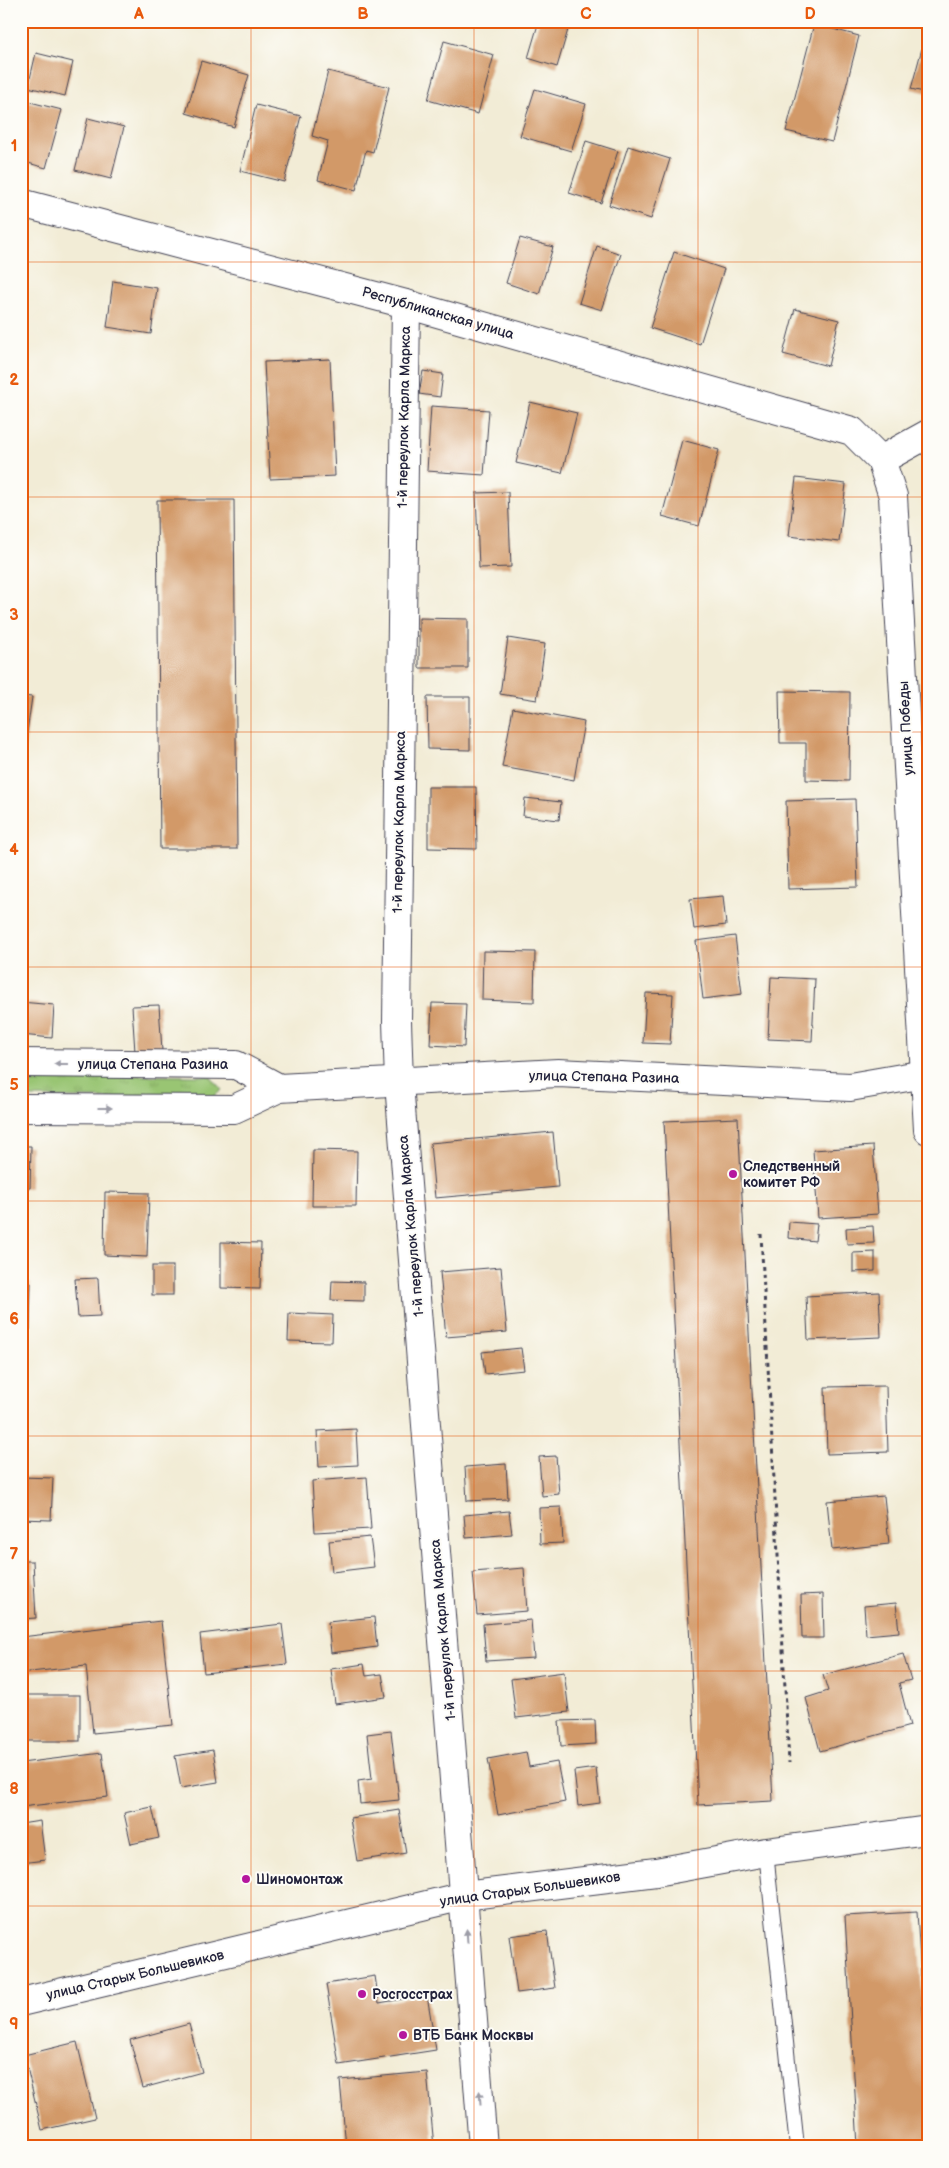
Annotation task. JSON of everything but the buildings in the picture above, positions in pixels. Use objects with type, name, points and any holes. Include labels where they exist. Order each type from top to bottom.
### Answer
[{"type":"street","name":"Республиканская улица","points":[[21,203],[406,304],[852,431]]},
{"type":"street","name":"1-й переулок Карла Маркса","points":[[406,304],[397,1001],[400,1083],[483,2147]]},
{"type":"street","name":"улица Победы","points":[[852,431],[881,460],[893,496],[928,1130]]},
{"type":"street","points":[[881,460],[928,434]]},
{"type":"street","name":"улица Степана Разина","points":[[21,1063],[236,1065],[279,1088]]},
{"type":"street","name":"улица Степана Разина","points":[[21,1108],[234,1109],[279,1088],[400,1083],[558,1073],[850,1087],[926,1074]]},
{"type":"street","name":"улица Старых Большевиков","points":[[21,2002],[464,1896],[656,1872],[766,1852],[928,1830]]},
{"type":"lane","points":[[766,1852],[797,2147]]},
{"type":"path","points":[[761,1234],[789,1763]]},
{"type":"green space","points":[[21,1075],[210,1076],[222,1090],[209,1100],[21,1097]]},
{"type":"place","name":"Следственный комитет РФ","points":[[733,1174]]},
{"type":"place","name":"Шиномонтаж","points":[[246,1879]]},
{"type":"place","name":"Росгосстрах","points":[[362,1994]]},
{"type":"place","name":"ВТБ Банк Москвы","points":[[403,2035]]}]
